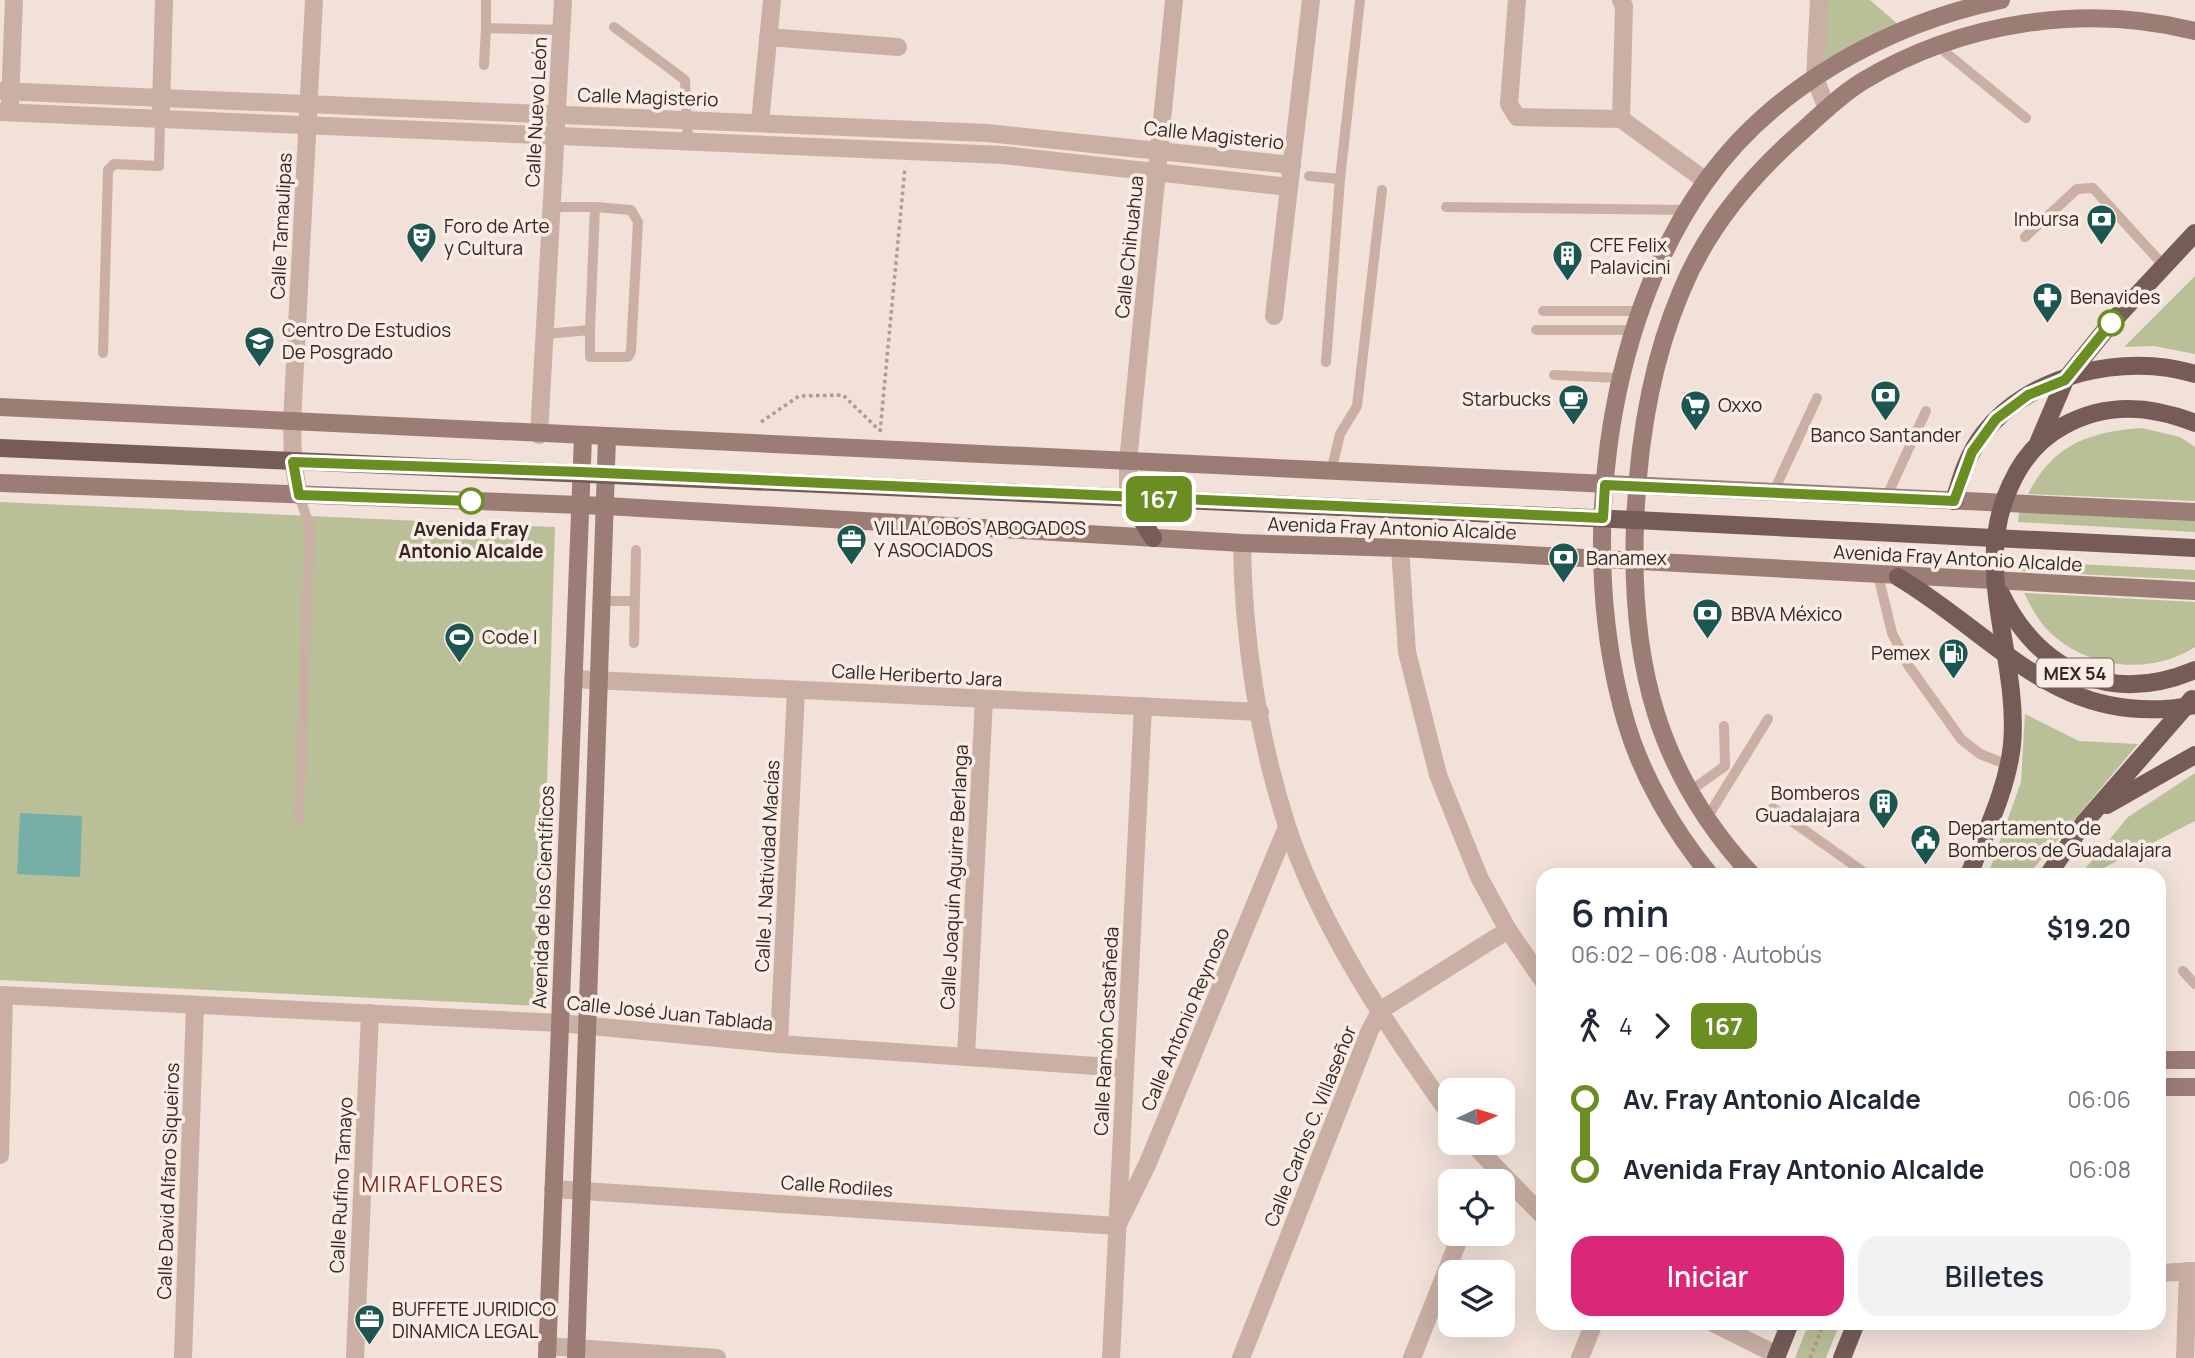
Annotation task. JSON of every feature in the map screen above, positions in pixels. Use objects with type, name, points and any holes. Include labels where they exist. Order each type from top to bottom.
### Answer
[{"type":"main road","name":"MEX 54","points":[[2195,233],[2111,323],[2065,380],[2038,444],[2019,467],[2001,503],[1994,538],[1995,581],[2026,636],[2054,661],[2078,674],[2107,683],[2137,686],[2169,681],[2195,670]]},
{"type":"main road","points":[[1954,501],[1972,452],[1996,419],[2028,395],[2065,380],[2125,366],[2166,368],[2195,374]]},
{"type":"main road","name":"MEX 54","points":[[2038,444],[2074,420],[2102,411],[2135,407],[2168,412],[2195,423]]},
{"type":"main road","name":"Avenida Fray Antonio Alcalde","points":[[0,448],[1603,518],[2195,548]]},
{"type":"main road","points":[[1128,498],[1153,538]]},
{"type":"main road","points":[[1898,577],[1925,593],[2048,684],[2081,700],[2132,709],[2193,702]]},
{"type":"main road","points":[[1972,868],[2004,785],[2012,717],[1995,581]]},
{"type":"main road","points":[[2053,868],[2092,814],[2193,702]]},
{"type":"main road","points":[[2092,814],[2195,755]]},
{"type":"main road","points":[[1777,1357],[1787,1330]]},
{"type":"main road","points":[[1842,1358],[1853,1330]]},
{"type":"street","points":[[15,0],[5,113],[1003,155],[1289,187]]},
{"type":"street","points":[[160,120],[164,0]]},
{"type":"street","name":"Calle Tamaulipas","points":[[299,495],[293,462],[292,422],[314,0]]},
{"type":"street","name":"Calle Nuevo León","points":[[539,435],[563,0]]},
{"type":"street","points":[[760,122],[772,0]]},
{"type":"street","name":"Calle Chihuahua","points":[[1128,498],[1128,462],[1174,0]]},
{"type":"street","points":[[1274,316],[1311,0]]},
{"type":"street","points":[[1517,0],[1509,104],[1517,117],[1621,119],[1706,181]]},
{"type":"street","points":[[1621,0],[1624,6],[1621,119]]},
{"type":"street","points":[[1819,0],[1815,78],[1827,109]]},
{"type":"street","points":[[1704,868],[1690,851],[1655,793],[1626,724],[1608,649],[1602,559],[1605,485],[1620,378],[1639,311],[1653,276],[1706,181],[1749,133],[1799,88],[1898,32],[1963,8],[2001,0]]},
{"type":"street","points":[[1745,868],[1724,845],[1690,791],[1656,721],[1639,648],[1634,561],[1640,452],[1656,364],[1682,290],[1724,215],[1766,163],[1861,82],[1911,55],[2034,22],[2099,16],[2160,22],[2195,31]]},
{"type":"street","points":[[768,37],[898,47]]},
{"type":"street","name":"Calle Magisterio","points":[[5,91],[987,133],[1292,165]]},
{"type":"street","points":[[0,407],[539,435],[2195,512]]},
{"type":"street","name":"Avenida de los Científicos","points":[[547,1352],[583,437]]},
{"type":"street","points":[[576,1353],[607,438]]},
{"type":"street","name":"Avenida Fray Antonio Alcalde","points":[[0,483],[606,506],[1242,544],[1400,548],[2195,591]]},
{"type":"street","points":[[1242,544],[1245,605],[1260,712],[1287,827],[1321,905],[1414,1065],[1438,1098]]},
{"type":"street","points":[[1400,548],[1406,652],[1438,775],[1479,877],[1507,930],[1536,971]]},
{"type":"street","name":"Calle Heriberto Jara","points":[[573,679],[1260,712]]},
{"type":"street","name":"Calle J. Natividad Macías","points":[[779,1044],[796,690]]},
{"type":"street","name":"Calle Joaquín Aguirre Berlanga","points":[[966,1057],[984,699]]},
{"type":"street","name":"Calle Ramón Castañeda","points":[[1111,1358],[1143,706]]},
{"type":"street","name":"Calle Antonio Reynoso","points":[[1117,1226],[1147,1166],[1287,827]]},
{"type":"street","points":[[1381,1010],[1507,930]]},
{"type":"street","points":[[0,1155],[2,995]]},
{"type":"street","name":"Calle José Juan Tablada","points":[[2,995],[560,1023],[779,1044],[1125,1068]]},
{"type":"street","name":"Calle David Alfaro Siqueiros","points":[[183,1358],[195,1005]]},
{"type":"street","name":"Calle Carlos C. Villaseñor","points":[[1241,1358],[1370,1030],[1381,1010]]},
{"type":"street","name":"Calle Rufino Tamayo","points":[[355,1358],[370,1013]]},
{"type":"street","points":[[2166,1060],[2195,1060]]},
{"type":"street","points":[[2166,1087],[2195,1087]]},
{"type":"street","points":[[1482,1155],[1536,1209]]},
{"type":"street","points":[[1487,1169],[1489,1163]]},
{"type":"street","name":"Calle Rodiles","points":[[553,1189],[1117,1226]]},
{"type":"street","points":[[1412,1358],[1456,1246]]},
{"type":"street","points":[[2166,1273],[2191,1271],[2185,1358]]},
{"type":"street","points":[[1580,1358],[1591,1330]]},
{"type":"street","points":[[1726,1330],[1777,1357]]},
{"type":"street","points":[[547,1352],[718,1358]]},
{"type":"lane","points":[[484,65],[486,0]]},
{"type":"lane","points":[[1326,362],[1340,179],[1360,0]]},
{"type":"lane","points":[[614,27],[682,75],[688,96],[688,141]]},
{"type":"lane","points":[[486,28],[562,30]]},
{"type":"lane","points":[[1939,47],[2026,118]]},
{"type":"lane","points":[[103,353],[108,170],[114,164],[159,166],[160,120]]},
{"type":"lane","points":[[1292,165],[1309,176],[1340,179]]},
{"type":"lane","points":[[1289,187],[1309,176]]},
{"type":"lane","points":[[2025,237],[2077,189],[2093,188],[2164,266]]},
{"type":"lane","points":[[1331,472],[1340,434],[1357,406],[1382,190]]},
{"type":"lane","points":[[552,207],[595,207],[631,210],[638,222],[631,351],[628,357],[590,357],[595,207]]},
{"type":"lane","points":[[1446,207],[1689,210]]},
{"type":"lane","points":[[1543,311],[1639,311]]},
{"type":"lane","points":[[545,334],[590,330]]},
{"type":"lane","points":[[1536,330],[1634,330]]},
{"type":"lane","points":[[1554,376],[1620,378]]},
{"type":"lane","points":[[1773,493],[1817,398]]},
{"type":"lane","points":[[1886,498],[1926,411]]},
{"type":"lane","points":[[299,495],[310,528],[299,819]]},
{"type":"lane","points":[[634,643],[636,550]]},
{"type":"lane","points":[[1878,575],[1892,633],[1908,665],[1961,739],[1980,754],[2008,765]]},
{"type":"lane","points":[[602,601],[635,601]]},
{"type":"lane","points":[[1707,818],[1730,785],[1768,719]]},
{"type":"lane","points":[[1690,791],[1725,766],[1724,726]]},
{"type":"lane","points":[[1773,807],[1858,868]]},
{"type":"lane","points":[[2183,971],[2195,984]]},
{"type":"path","points":[[878,451],[907,151]]},
{"type":"path","points":[[761,422],[799,396],[843,395],[880,432]]},
{"type":"path","points":[[1810,1358],[1821,1330]]},
{"type":"green space","points":[[1824,0],[1870,0],[1901,27],[1824,61]]},
{"type":"green space","points":[[2195,276],[2195,354],[2154,346],[2124,347]]},
{"type":"green space","points":[[2142,428],[2180,437],[2195,447],[2195,501],[2028,494],[2049,463],[2074,444],[2105,433]]},
{"type":"green space","points":[[0,502],[555,527],[540,1006],[0,980]]},
{"type":"green space","points":[[2019,511],[2195,520],[2195,532],[2018,522]]},
{"type":"green space","points":[[2016,561],[2195,570],[2195,580],[2018,571]]},
{"type":"green space","points":[[2024,593],[2195,602],[2195,647],[2156,663],[2134,665],[2092,658],[2055,637],[2040,621]]},
{"type":"green space","points":[[2025,714],[2079,741],[2138,744],[2034,868],[1990,868],[2021,782]]},
{"type":"green space","points":[[2195,773],[2195,821],[2104,868],[2086,868],[2128,817]]},
{"type":"green space","points":[[1806,1330],[1837,1330],[1826,1358],[1795,1358]]},
{"type":"water","points":[[20,813],[82,816],[80,877],[17,874]]},
{"type":"bus line","name":"167","points":[[471,501],[299,495],[293,462],[581,472],[1603,518],[1605,485],[1954,501],[1963,470],[1972,452],[1996,419],[2028,395],[2065,380],[2111,323]]},
{"type":"place","name":"Inbursa","points":[[2102,246]]},
{"type":"place","name":"Foro de Arte y Cultura","points":[[421,264]]},
{"type":"place","name":"CFE Felix Palavicini","points":[[1567,283]]},
{"type":"place","name":"Benavides","points":[[2047,324]]},
{"type":"place","name":"Centro De Estudios De Posgrado","points":[[259,368]]},
{"type":"place","name":"Banco Santander","points":[[1886,423]]},
{"type":"place","name":"Starbucks","points":[[1574,426]]},
{"type":"place","name":"Oxxo","points":[[1695,432]]},
{"type":"place","name":"Avenida Fray Antonio Alcalde","points":[[471,501]]},
{"type":"place","name":"VILLALOBOS ABOGADOS Y ASOCIADOS","points":[[851,566]]},
{"type":"place","name":"Banamex","points":[[1563,585]]},
{"type":"place","name":"BBVA México","points":[[1708,641]]},
{"type":"place","name":"Code I","points":[[459,664]]},
{"type":"place","name":"Pemex","points":[[1953,680]]},
{"type":"place","name":"Bomberos Guadalajara","points":[[1883,831]]},
{"type":"place","name":"Departamento de Bomberos de Guadalajara","points":[[1925,866]]},
{"type":"place","name":"BUFFETE JURIDICO DINAMICA LEGAL","points":[[369,1347]]},
{"type":"district","name":"MIRAFLORES","points":[[433,1184]]}]
